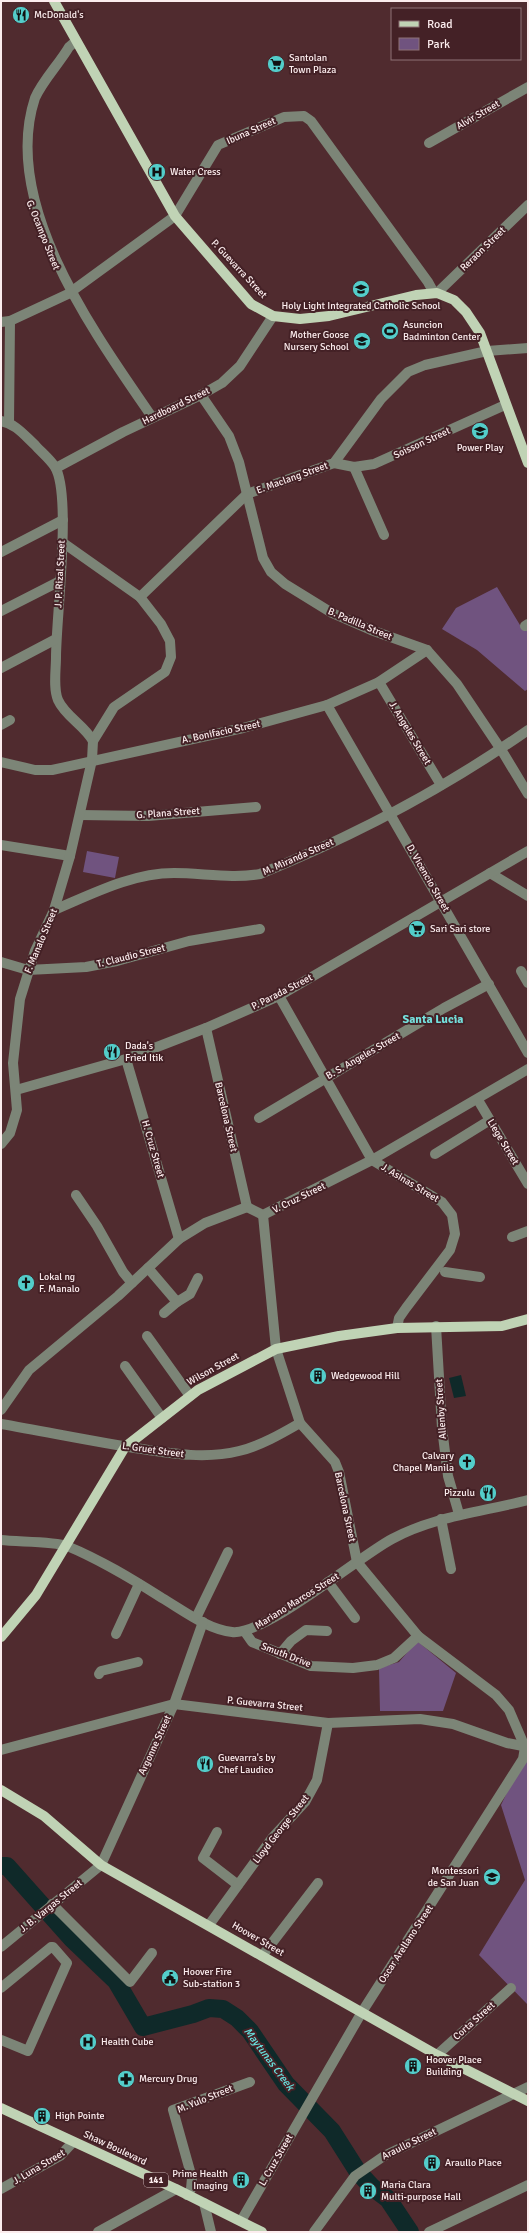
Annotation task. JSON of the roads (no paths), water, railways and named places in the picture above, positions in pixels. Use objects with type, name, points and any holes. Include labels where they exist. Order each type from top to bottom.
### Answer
[{"type":"main road","name":"P. Guevarra Street","points":[[54,1],[175,216],[251,304],[273,316],[314,319],[416,295],[435,293]]},
{"type":"main road","points":[[435,293],[454,300],[466,312],[480,333],[505,404],[528,462]]},
{"type":"main road","name":"Wilson Street","points":[[1,1637],[36,1594],[126,1447],[190,1396],[216,1379],[276,1349],[339,1336],[397,1328],[436,1326],[502,1326],[528,1319]]},
{"type":"main road","name":"Hoover Street","points":[[1,1790],[44,1816],[101,1865],[438,2055],[528,2101]]},
{"type":"main road","name":"Shaw Boulevard","points":[[1,2108],[176,2189],[241,2220],[262,2232]]},
{"type":"street","name":"G. Ocampo Street","points":[[76,41],[69,47],[35,97],[26,125],[22,158],[23,179],[28,201],[51,258],[68,294],[152,417]]},
{"type":"street","name":"Alvir Street","points":[[429,143],[528,87]]},
{"type":"street","name":"Ibuna Street","points":[[6,321],[68,294],[175,216],[218,145],[284,117],[304,116],[311,121],[435,293]]},
{"type":"street","name":"Reraon Street","points":[[435,293],[528,205]]},
{"type":"street","name":"Hardboard Street","points":[[56,468],[152,417],[201,395],[222,383],[240,366],[273,316]]},
{"type":"street","points":[[5,422],[6,321]]},
{"type":"street","name":"E. Maclang Street","points":[[140,597],[247,494],[334,463],[381,399],[408,372],[425,365],[487,351],[528,348]]},
{"type":"street","name":"B. Padilla Street","points":[[201,395],[229,436],[239,462],[263,558],[272,572],[285,584],[332,613],[371,630],[427,650],[457,684],[501,749],[528,794]]},
{"type":"street","name":"Soisson Street","points":[[334,463],[354,467],[374,464],[505,404]]},
{"type":"street","name":"J. P. Rizal Street","points":[[5,422],[20,430],[56,468],[62,492],[63,520],[56,639],[58,700],[66,711],[88,732],[93,741]]},
{"type":"street","points":[[354,467],[384,535]]},
{"type":"street","points":[[1,552],[63,520]]},
{"type":"street","points":[[62,542],[140,597],[161,624],[170,641],[171,657],[165,672],[114,707],[98,730],[93,741]]},
{"type":"street","points":[[1,611],[60,580]]},
{"type":"street","points":[[1,668],[56,639]]},
{"type":"street","name":"A. Bonifacio Street","points":[[1,762],[35,770],[52,770],[243,728],[327,705],[379,682],[427,650]]},
{"type":"street","name":"J. Angeles Street","points":[[379,682],[441,785]]},
{"type":"street","name":"D. Vicencio Street","points":[[327,705],[392,814],[528,1053]]},
{"type":"street","points":[[1,725],[10,720]]},
{"type":"street","name":"M. Miranda Street","points":[[54,910],[123,882],[148,875],[173,873],[236,876],[260,874],[392,814],[501,749],[528,730]]},
{"type":"street","name":"F. Manalo Street","points":[[1,1144],[15,1122],[17,1110],[14,1051],[20,999],[28,970],[54,910],[70,856],[92,760],[93,741]]},
{"type":"street","name":"G. Plana Street","points":[[80,815],[148,816],[256,807]]},
{"type":"street","points":[[1,845],[70,856]]},
{"type":"street","name":"P. Parada Street","points":[[16,1090],[126,1058],[206,1028],[279,996],[528,851]]},
{"type":"street","points":[[490,873],[528,896]]},
{"type":"street","name":"T. Claudio Street","points":[[1,962],[28,970],[86,967],[117,961],[189,941],[260,929]]},
{"type":"street","points":[[520,971],[528,983]]},
{"type":"street","name":"B. S. Angeles Street","points":[[259,1118],[489,984]]},
{"type":"street","name":"J. Asinas Street","points":[[279,996],[372,1160],[442,1202],[452,1215],[455,1234],[450,1250],[399,1318],[397,1328]]},
{"type":"street","name":"Barcelona Street","points":[[206,1028],[247,1206]]},
{"type":"street","name":"H. Cruz Street","points":[[126,1058],[179,1239]]},
{"type":"street","name":"V. Cruz Street","points":[[247,1206],[263,1215],[372,1160],[478,1100],[528,1069]]},
{"type":"street","name":"Liege Street","points":[[478,1100],[528,1184]]},
{"type":"street","points":[[435,1154],[490,1120]]},
{"type":"street","points":[[76,1195],[97,1226],[117,1260],[133,1282]]},
{"type":"street","points":[[1,1410],[29,1370],[133,1282],[179,1239],[205,1222],[247,1206]]},
{"type":"street","name":"Barcelona Street","points":[[263,1215],[276,1349],[300,1423],[334,1462],[339,1472],[357,1562],[418,1636],[496,1695],[509,1710],[526,1747]]},
{"type":"street","points":[[512,1237],[528,1231]]},
{"type":"street","points":[[148,1268],[177,1302]]},
{"type":"street","points":[[445,1272],[480,1277]]},
{"type":"street","points":[[164,1313],[177,1302],[190,1294],[198,1278]]},
{"type":"street","name":"Allenby Street","points":[[436,1326],[442,1428],[448,1476],[459,1514]]},
{"type":"street","points":[[147,1336],[190,1396]]},
{"type":"street","points":[[125,1366],[162,1418]]},
{"type":"street","name":"L. Gruet Street","points":[[1,1424],[126,1447],[183,1455],[219,1454],[240,1451],[276,1436],[300,1423]]},
{"type":"street","name":"Mariano Marcos Street","points":[[1,1540],[65,1546],[139,1584],[220,1630],[245,1632],[279,1614],[391,1539],[421,1525],[459,1514],[528,1500]]},
{"type":"street","points":[[441,1519],[451,1569]]},
{"type":"street","name":"Argonne Street","points":[[101,1865],[174,1704],[200,1620],[228,1552]]},
{"type":"street","points":[[328,1582],[355,1618]]},
{"type":"street","points":[[116,1634],[139,1584]]},
{"type":"street","points":[[280,1654],[291,1641],[306,1630],[327,1631]]},
{"type":"street","name":"Smuth Drive","points":[[245,1632],[252,1642],[311,1666],[353,1668],[377,1665],[394,1658],[418,1636]]},
{"type":"street","points":[[99,1674],[101,1671],[138,1662]]},
{"type":"street","name":"P. Guevarra Street","points":[[1,1750],[174,1704],[328,1723],[420,1719],[453,1724],[507,1743],[526,1747]]},
{"type":"street","name":"Lloyd George Street","points":[[209,1925],[273,1837],[308,1796],[317,1780],[328,1723]]},
{"type":"street","name":"Oscar Arellano Street","points":[[311,2100],[362,2012],[523,1759],[526,1747]]},
{"type":"street","points":[[217,1832],[203,1858],[238,1885]]},
{"type":"street","name":"J. B. Vargas Street","points":[[1,1947],[101,1865]]},
{"type":"street","points":[[262,1956],[318,1883]]},
{"type":"street","points":[[48,1908],[130,1982],[152,1953]]},
{"type":"street","points":[[1,1988],[51,1947],[53,1947],[67,1964],[28,2051],[1,2040]]},
{"type":"street","name":"Corta Street","points":[[438,2055],[511,1988]]},
{"type":"street","name":"M. Yulo Street","points":[[187,2195],[191,2189],[192,2178],[173,2110],[250,2082]]},
{"type":"street","name":"Araullo Street","points":[[314,2232],[358,2173],[384,2156],[528,2088]]},
{"type":"street","name":"L. Cruz Street","points":[[241,2220],[311,2100]]},
{"type":"street","name":"J. Luna Street","points":[[1,2189],[60,2156],[74,2142]]},
{"type":"street","points":[[429,2232],[528,2185]]},
{"type":"street","points":[[98,2232],[176,2189]]},
{"type":"street","points":[[204,2203],[211,2232]]},
{"type":"water","points":[[461,1375],[466,1396],[454,1398],[449,1378]]},
{"type":"waterway","name":"Maytunas Creek","points":[[1,1866],[7,1866],[72,1939],[116,1981],[143,2027],[193,2014],[209,2008],[223,2009],[237,2018],[250,2031],[286,2084],[332,2131],[358,2172],[372,2187],[388,2199],[410,2232]]},
{"type":"place","name":"McDonald's","points":[[21,15]]},
{"type":"place","name":"Santolan Town Plaza","points":[[276,64]]},
{"type":"place","name":"Water Cress","points":[[157,172]]},
{"type":"place","name":"Holy Light Integrated Catholic School","points":[[361,289]]},
{"type":"place","name":"Asuncion Badminton Center","points":[[390,331]]},
{"type":"place","name":"Mother Goose Nursery School","points":[[362,341]]},
{"type":"place","name":"Power Play","points":[[480,431]]},
{"type":"place","name":"Sari Sari store","points":[[417,929]]},
{"type":"place","name":"Dada's Fried Itik","points":[[112,1052]]},
{"type":"place","name":"Lokal ng F. Manalo","points":[[26,1283]]},
{"type":"place","name":"Wedgewood Hill","points":[[318,1376]]},
{"type":"place","name":"Calvary Chapel Manila","points":[[467,1462]]},
{"type":"place","name":"Pizzulu","points":[[488,1493]]},
{"type":"place","name":"Guevarra's by Chef Laudico","points":[[205,1764]]},
{"type":"place","name":"Montessori de San Juan","points":[[492,1877]]},
{"type":"place","name":"Hoover Fire Sub-station 3","points":[[170,1978]]},
{"type":"place","name":"Health Cube","points":[[88,2042]]},
{"type":"place","name":"Hoover Place Building","points":[[413,2066]]},
{"type":"place","name":"Mercury Drug","points":[[126,2079]]},
{"type":"place","name":"High Pointe","points":[[42,2116]]},
{"type":"place","name":"Araullo Place","points":[[432,2163]]},
{"type":"place","name":"Prime Health Imaging","points":[[241,2180]]},
{"type":"place","name":"Maria Clara Multi-purpose Hall","points":[[368,2191]]},
{"type":"district","name":"Santa Lucia","points":[[433,1019]]}]
